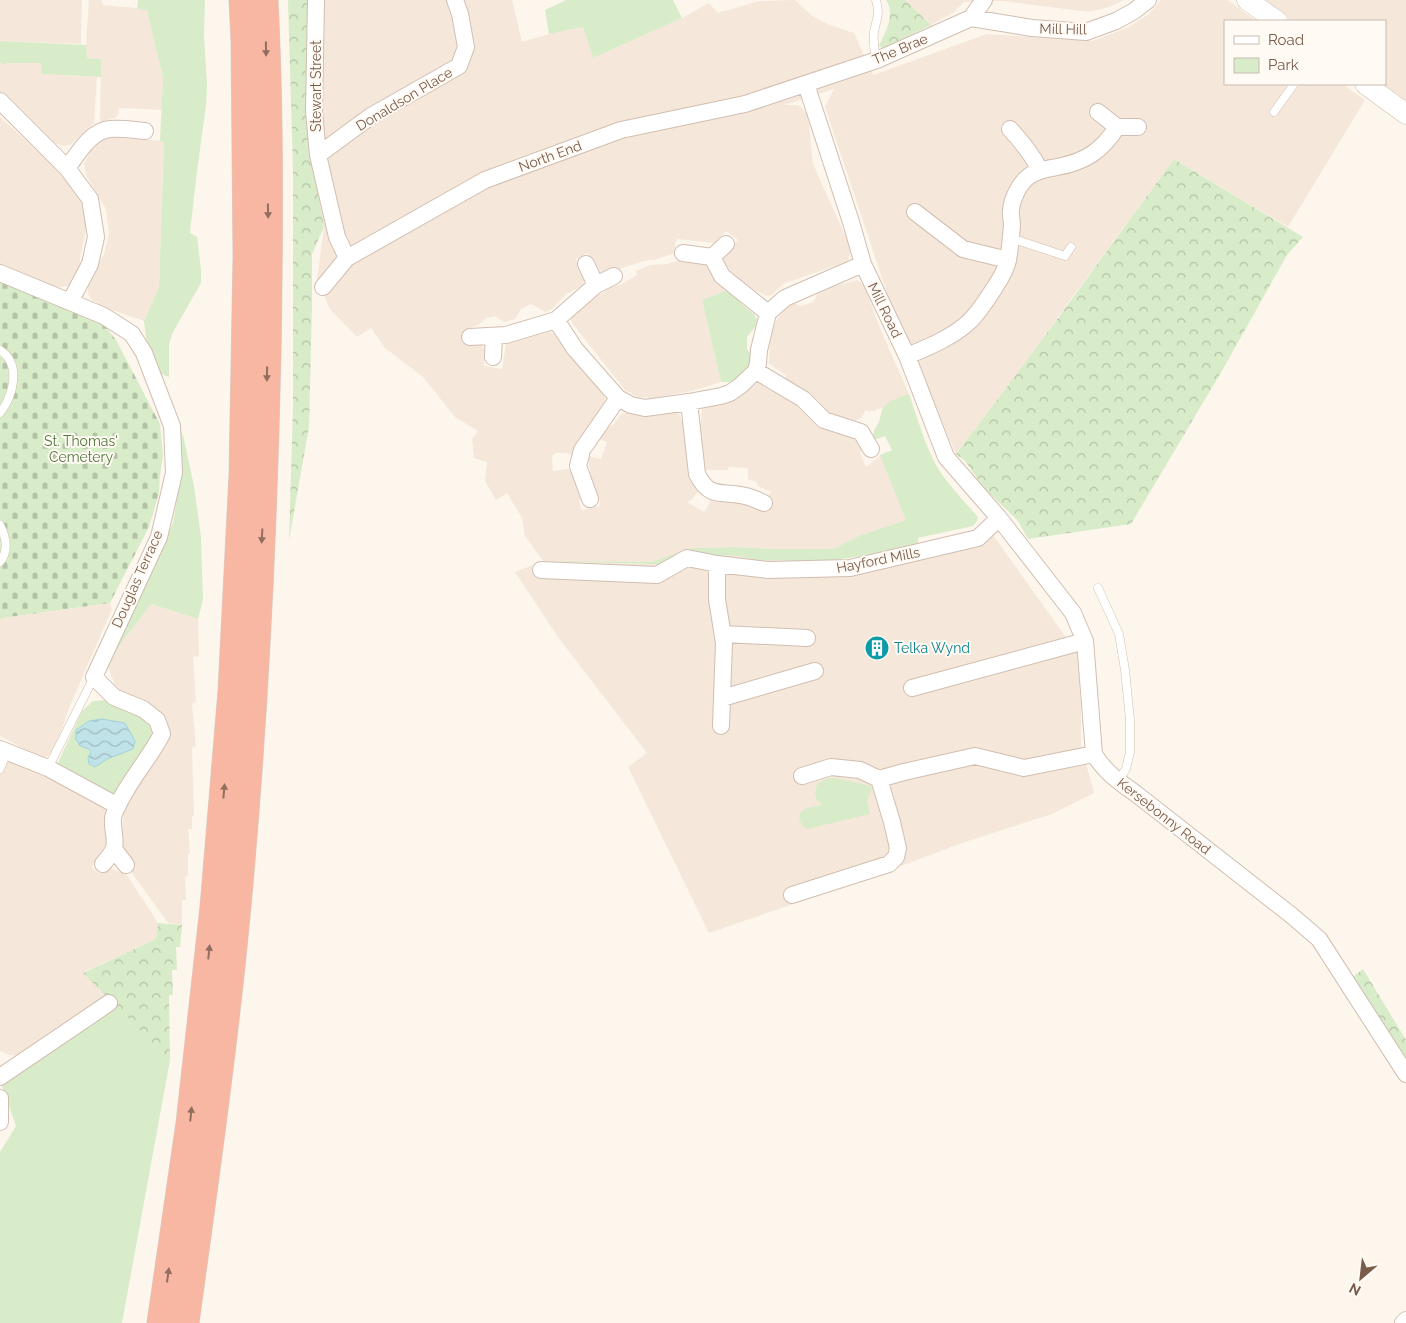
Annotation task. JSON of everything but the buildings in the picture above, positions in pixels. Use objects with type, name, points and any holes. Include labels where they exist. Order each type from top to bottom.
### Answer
[{"type":"highway","points":[[161,1323],[190,1123],[213,917],[232,691],[243,474],[247,267],[243,0]]},
{"type":"highway","points":[[185,1323],[213,1125],[236,918],[254,691],[265,474],[268,266],[264,0]]},
{"type":"street","name":"Stewart Street","points":[[316,0],[314,111],[318,155],[337,237],[346,258]]},
{"type":"street","name":"Donaldson Place","points":[[318,155],[371,116],[459,66],[466,47],[460,14],[455,0]]},
{"type":"street","points":[[971,18],[984,0]]},
{"type":"street","name":"Mill Hill","points":[[971,18],[1032,28],[1086,32],[1116,21],[1134,11],[1148,0]]},
{"type":"street","points":[[1247,0],[1276,20]]},
{"type":"street","name":"The Brae","points":[[806,84],[877,60],[971,18]]},
{"type":"street","name":"North End","points":[[322,286],[346,258],[485,180],[620,130],[745,104],[806,84]]},
{"type":"street","name":"Mill Road","points":[[806,84],[863,264],[907,356],[946,457],[999,518]]},
{"type":"street","points":[[1366,85],[1406,114]]},
{"type":"street","points":[[0,101],[67,168],[90,199],[96,237],[90,264],[70,302]]},
{"type":"street","points":[[1098,112],[1117,126],[1138,127]]},
{"type":"street","points":[[907,356],[936,343],[970,321],[988,297],[1006,270],[1012,224],[1011,211],[1020,186],[1028,176],[1040,170],[1072,164],[1100,150],[1110,139],[1117,126]]},
{"type":"street","points":[[67,168],[97,133],[109,129],[145,131]]},
{"type":"street","points":[[1010,129],[1026,146],[1040,170]]},
{"type":"street","points":[[915,212],[962,249],[1008,260]]},
{"type":"street","points":[[712,257],[726,244]]},
{"type":"street","points":[[683,253],[712,257]]},
{"type":"street","points":[[712,257],[722,276],[768,312]]},
{"type":"street","points":[[586,264],[596,284]]},
{"type":"street","points":[[556,320],[575,349],[618,398],[631,405],[645,408],[689,402],[730,393],[756,371],[768,312],[785,298],[863,264]]},
{"type":"street","name":"Douglas Terrace","points":[[1,276],[104,316],[132,334],[144,353],[172,426],[174,473],[159,537],[94,677]]},
{"type":"street","points":[[470,337],[506,334],[556,320],[596,284],[614,276]]},
{"type":"street","points":[[493,357],[494,336]]},
{"type":"street","points":[[756,371],[803,399],[824,420],[866,426],[871,449]]},
{"type":"street","points":[[590,499],[578,466],[582,450],[618,398]]},
{"type":"street","points":[[689,402],[697,474],[701,483],[709,490],[722,494],[746,496],[764,503]]},
{"type":"street","points":[[802,779],[831,767],[860,770],[880,779],[975,756],[1024,768],[1094,754],[1085,641],[1073,613],[999,518]]},
{"type":"street","name":"Hayford Mills","points":[[541,570],[657,575],[687,558],[717,564],[768,570],[850,568],[978,538],[999,518]]},
{"type":"street","points":[[717,564],[717,599],[724,643],[721,726]]},
{"type":"street","points":[[723,634],[807,638]]},
{"type":"street","points":[[912,688],[1085,641]]},
{"type":"street","points":[[722,698],[815,671]]},
{"type":"street","points":[[94,677],[114,697],[144,709],[157,720],[162,734],[154,750],[125,792],[113,817],[114,849],[126,865]]},
{"type":"street","points":[[4,750],[48,768],[118,806]]},
{"type":"street","name":"Kersebonny Road","points":[[1094,754],[1118,782],[1143,799],[1291,915],[1319,940],[1406,1074]]},
{"type":"street","points":[[792,895],[889,864],[896,857],[898,848],[880,779]]},
{"type":"street","points":[[103,864],[114,849]]},
{"type":"street","points":[[0,1077],[109,1003]]},
{"type":"street","points":[[0,1098],[0,1122]]},
{"type":"street","points":[[1403,1323],[1406,1320]]},
{"type":"lane","points":[[876,0],[879,11],[874,31],[873,46],[877,60]]},
{"type":"lane","points":[[1274,112],[1293,85]]},
{"type":"lane","points":[[1010,238],[1065,256],[1071,247]]},
{"type":"lane","points":[[0,350],[6,354],[14,370],[9,398],[0,413]]},
{"type":"lane","points":[[0,525],[4,532],[6,547],[0,562]]},
{"type":"lane","points":[[1098,588],[1119,634],[1128,695],[1130,752],[1126,769],[1118,782]]},
{"type":"lane","name":"Douglas Terrace","points":[[48,768],[94,677]]},
{"type":"lane","points":[[0,769],[4,750]]},
{"type":"shaded area","points":[[0,0],[82,0],[81,44],[0,41]]},
{"type":"shaded area","points":[[89,0],[101,0],[103,5],[147,9],[163,78],[162,110],[119,108],[118,115],[115,118],[100,122],[101,59],[87,58]]},
{"type":"shaded area","points":[[312,0],[512,0],[522,42],[583,27],[593,58],[682,18],[709,3],[718,13],[759,1],[795,0],[811,15],[829,25],[854,33],[873,75],[987,34],[1092,41],[1127,28],[1149,14],[1161,0],[1227,0],[1256,20],[1224,20],[1224,85],[1343,85],[1365,100],[1288,227],[1174,159],[1015,377],[956,454],[890,302],[825,107],[834,89],[784,105],[798,105],[808,116],[813,164],[849,244],[850,254],[848,260],[783,284],[772,295],[767,296],[742,284],[726,265],[722,256],[738,240],[726,231],[714,243],[677,239],[675,253],[608,272],[601,272],[587,253],[576,259],[584,276],[582,286],[566,294],[552,309],[546,312],[531,304],[521,309],[515,319],[504,322],[495,316],[486,318],[478,325],[464,330],[469,345],[479,344],[484,348],[484,366],[502,369],[506,344],[542,331],[549,331],[558,336],[604,396],[603,404],[578,441],[574,453],[571,455],[556,453],[552,456],[553,471],[568,469],[572,471],[582,498],[579,501],[581,510],[600,506],[599,496],[596,495],[591,478],[588,456],[601,459],[607,442],[594,437],[614,424],[621,414],[626,413],[644,415],[675,412],[679,414],[699,488],[696,495],[687,502],[704,512],[710,503],[711,495],[764,506],[771,491],[758,486],[757,482],[748,479],[748,468],[729,467],[728,470],[706,470],[703,465],[699,440],[702,409],[744,393],[756,384],[762,383],[860,441],[863,450],[860,453],[866,467],[881,455],[907,520],[861,535],[833,549],[692,548],[651,562],[574,562],[655,564],[659,567],[690,554],[709,554],[741,556],[755,560],[829,560],[834,574],[993,535],[1077,653],[1081,708],[1081,745],[1094,793],[1052,814],[962,843],[875,876],[709,933],[628,767],[647,753],[558,637],[515,572],[543,561],[525,536],[522,518],[507,493],[496,500],[485,481],[487,462],[474,458],[472,439],[478,431],[455,417],[423,377],[385,348],[371,328],[357,337],[330,309],[323,287],[317,279],[324,227],[310,145]]},
{"type":"shaded area","points":[[905,0],[1124,0],[1109,7],[1089,12],[1003,1],[964,2],[954,12],[931,25]]},
{"type":"shaded area","points":[[1261,0],[1406,0],[1406,106],[1377,85],[1386,85],[1386,20],[1290,20]]},
{"type":"shaded area","points":[[0,62],[3,65],[8,63],[42,63],[42,74],[97,77],[94,123],[70,145],[63,146],[54,143],[0,94]]},
{"type":"shaded area","points":[[0,117],[68,181],[85,209],[87,225],[79,273],[69,286],[54,288],[0,263]]},
{"type":"shaded area","points":[[107,137],[164,141],[159,287],[144,321],[109,309],[93,301],[88,294],[88,286],[104,255],[109,233],[106,209],[86,175],[84,164],[97,142]]},
{"type":"shaded area","points":[[679,260],[682,262],[693,260],[707,261],[727,290],[702,300],[721,382],[692,391],[653,398],[638,397],[625,390],[572,323],[571,318],[584,300],[606,291],[608,286],[622,284],[637,275],[636,271],[650,265],[668,264]]},
{"type":"shaded area","points":[[857,280],[865,288],[909,394],[887,403],[883,408],[877,409],[874,412],[866,410],[861,418],[853,422],[828,414],[818,400],[814,400],[785,379],[786,375],[769,364],[770,341],[773,330],[776,321],[787,306],[792,303],[801,306],[813,302],[818,294],[832,287]]},
{"type":"shaded area","points":[[110,603],[112,609],[69,708],[54,752],[44,758],[0,736],[0,620],[2,618]]},
{"type":"shaded area","points":[[151,604],[198,619],[199,656],[193,657],[196,702],[192,704],[196,746],[192,747],[194,816],[192,816],[192,829],[188,829],[190,853],[188,854],[188,876],[185,877],[186,900],[182,900],[182,925],[168,923],[132,873],[133,864],[121,845],[124,809],[165,721],[159,711],[127,697],[115,685],[108,667],[120,645]]},
{"type":"shaded area","points":[[0,759],[11,761],[62,782],[105,806],[107,823],[106,844],[92,866],[99,873],[104,872],[108,867],[127,875],[158,923],[156,939],[84,972],[108,997],[48,1039],[17,1056],[0,1051]]},
{"type":"green space","points":[[138,0],[205,0],[206,106],[190,233],[197,237],[201,283],[173,332],[169,344],[169,377],[159,373],[146,338],[144,321],[159,287],[164,142],[160,141],[163,78],[147,10],[137,9]]},
{"type":"green space","points":[[288,0],[312,0],[310,145],[324,227],[312,254],[309,427],[289,540],[293,408],[293,170]]},
{"type":"green space","points":[[566,0],[673,0],[682,18],[593,58],[583,27],[549,34],[545,10]]},
{"type":"green space","points":[[886,0],[905,0],[931,25],[883,48],[879,46],[890,17],[889,6]]},
{"type":"green space","points":[[0,41],[86,45],[87,58],[101,59],[101,77],[42,74],[41,63],[8,63],[3,65],[0,62]]},
{"type":"green space","points":[[1174,159],[1303,237],[1287,255],[1223,369],[1131,524],[1028,539],[1018,521],[984,488],[965,461],[956,454]]},
{"type":"green space","name":"St. Thomas' Cemetery","points":[[0,279],[102,322],[116,340],[160,424],[163,456],[159,493],[149,527],[110,603],[2,618],[0,620]]},
{"type":"green space","points":[[727,290],[754,314],[757,320],[756,326],[747,337],[747,349],[753,357],[750,364],[733,382],[721,382],[702,300]]},
{"type":"green space","points":[[909,394],[926,442],[939,470],[978,517],[973,526],[918,538],[918,543],[857,557],[836,560],[797,561],[795,564],[788,564],[785,560],[755,560],[741,556],[690,554],[659,567],[655,564],[543,561],[651,562],[692,548],[833,549],[861,535],[906,520],[880,455],[892,450],[885,436],[874,440],[873,434],[884,407],[890,402]]},
{"type":"green space","points":[[179,428],[183,435],[194,486],[201,537],[203,600],[198,619],[151,604],[120,645],[108,667],[106,665],[173,523],[179,486]]},
{"type":"green space","points":[[105,700],[143,719],[151,728],[152,735],[138,764],[113,799],[56,767],[82,711],[93,701]]},
{"type":"green space","points":[[833,778],[871,786],[867,801],[870,814],[807,829],[802,825],[800,814],[807,808],[821,805],[820,801],[817,801],[815,793],[817,784],[826,779]]},
{"type":"green space","points":[[158,923],[182,925],[180,947],[176,947],[177,970],[172,970],[173,995],[169,995],[170,1060],[83,973],[156,939]]},
{"type":"green space","points":[[1363,969],[1406,1040],[1406,1067],[1350,979]]},
{"type":"green space","points":[[116,1004],[170,1060],[122,1323],[0,1323],[0,1152],[16,1126],[2,1086]]},
{"type":"water","points":[[102,719],[125,723],[135,741],[133,749],[107,759],[95,767],[89,764],[88,758],[91,752],[89,749],[80,746],[76,739],[76,730],[89,721]]},
{"type":"place","name":"Telka Wynd","points":[[877,648]]}]
